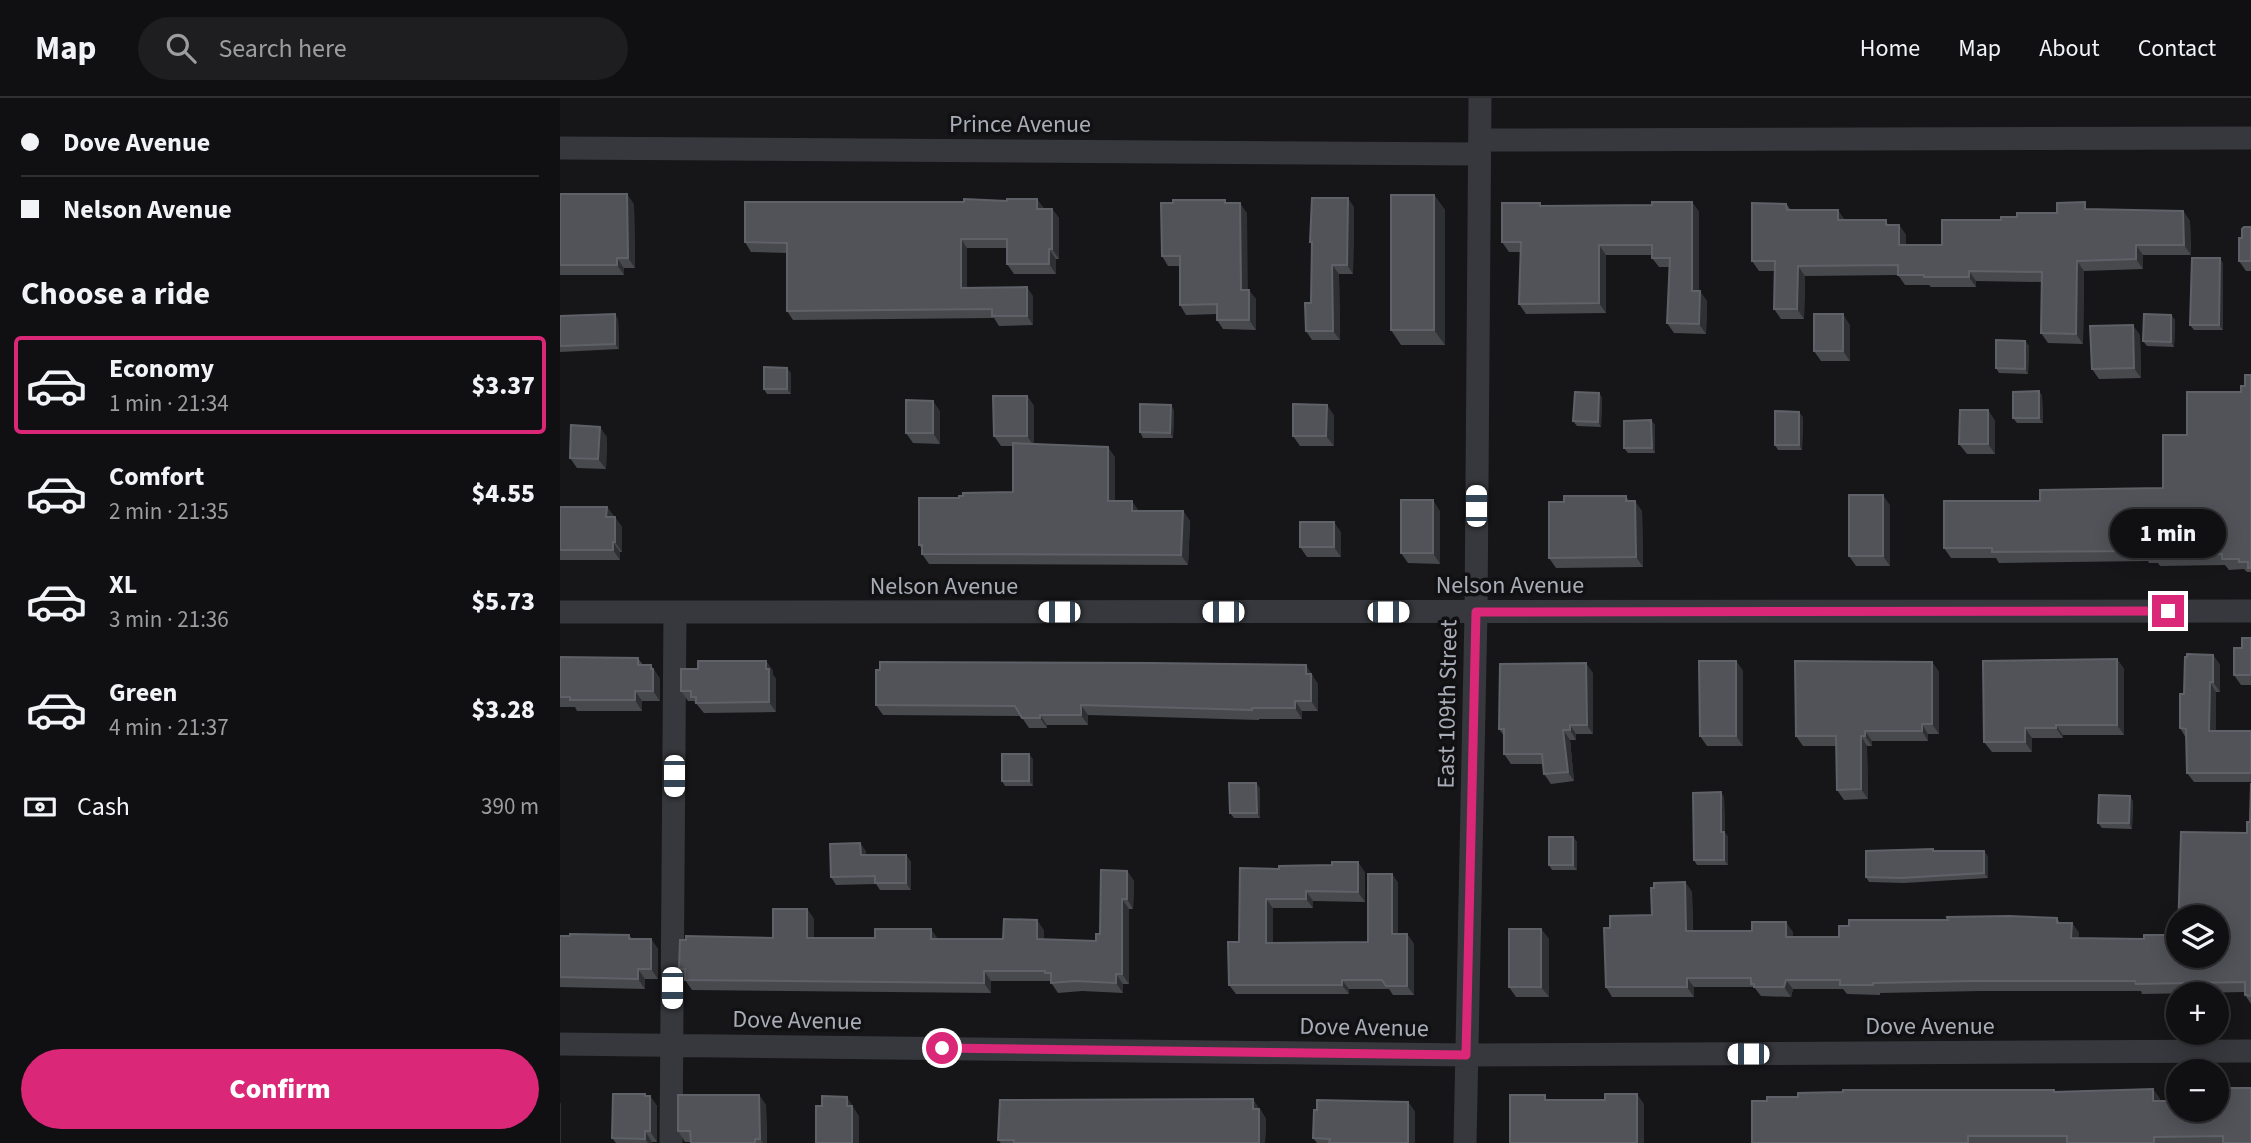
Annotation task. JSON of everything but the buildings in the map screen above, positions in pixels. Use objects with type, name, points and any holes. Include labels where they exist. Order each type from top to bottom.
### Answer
[{"type":"street","name":"East 109th Street","points":[[1465,1143],[1476,612],[1480,98]]},
{"type":"street","name":"Prince Avenue","points":[[560,148],[1480,147],[2251,138]]},
{"type":"street","name":"Nelson Avenue","points":[[560,612],[2251,611]]},
{"type":"street","points":[[671,1143],[675,612]]},
{"type":"street","name":"Dove Avenue","points":[[560,1044],[1466,1055],[2251,1051]]},
{"type":"route","points":[[942,1048],[1466,1055],[1476,612],[2168,611]]}]
